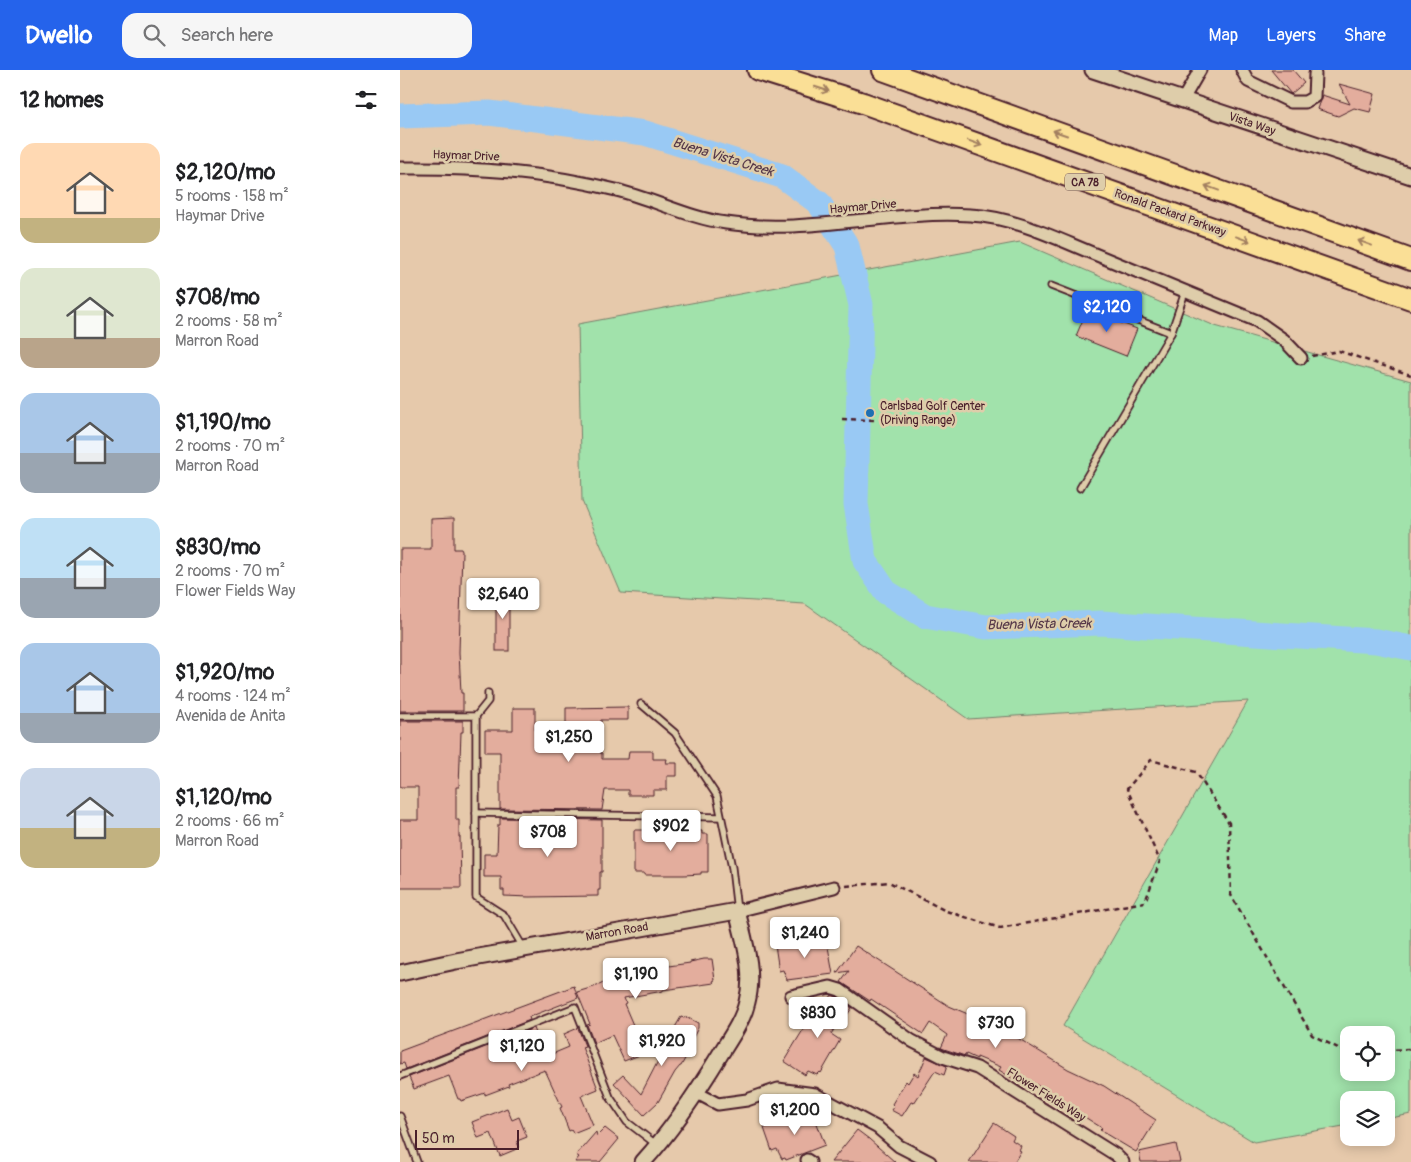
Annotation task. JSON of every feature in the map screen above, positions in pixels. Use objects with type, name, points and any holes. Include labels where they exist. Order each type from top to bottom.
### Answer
[{"type":"highway","name":"Ronald Packard Parkway","points":[[758,70],[863,103],[1411,299]]},
{"type":"highway","points":[[882,70],[1411,260]]},
{"type":"street","name":"Vista Way","points":[[1093,70],[1411,176]]},
{"type":"street","points":[[1182,101],[1200,70]]},
{"type":"street","points":[[1242,70],[1248,81],[1291,102],[1305,102],[1314,97],[1315,74]]},
{"type":"street","name":"Haymar Drive","points":[[400,168],[516,171],[617,190],[724,223],[762,227],[798,226],[930,215],[972,215],[1007,221],[1051,236],[1257,321],[1284,340],[1301,358]]},
{"type":"street","name":"Marron Road","points":[[400,973],[456,961],[737,911],[834,887]]},
{"type":"street","points":[[643,1162],[658,1146],[697,1093],[739,1024],[748,1002],[750,982],[747,954],[737,911]]},
{"type":"street","name":"Flower Fields Way","points":[[791,996],[830,987],[840,990],[912,1041],[943,1057],[977,1068],[1116,1155],[1123,1162]]},
{"type":"street","points":[[697,1093],[718,1104],[747,1100],[778,1089],[815,1094],[878,1128],[898,1146],[921,1160]]},
{"type":"lane","points":[[1051,286],[1171,333]]},
{"type":"lane","points":[[1080,488],[1171,333],[1185,292]]},
{"type":"lane","points":[[488,694],[488,701],[476,716],[476,897],[504,915],[524,949]]},
{"type":"lane","points":[[641,704],[675,733],[717,796],[732,868],[737,911]]},
{"type":"lane","points":[[400,716],[476,716]]},
{"type":"lane","points":[[476,813],[722,817]]},
{"type":"lane","points":[[400,1076],[575,1007],[610,1097],[627,1122],[658,1146]]},
{"type":"lane","points":[[400,1116],[417,1162]]},
{"type":"path","points":[[1301,358],[1340,351],[1411,375]]},
{"type":"path","points":[[842,419],[876,420]]},
{"type":"path","points":[[834,887],[889,882],[946,911],[1000,928],[1145,902],[1160,861],[1127,789],[1151,760],[1196,772],[1229,823],[1231,895],[1312,1035],[1340,1049]]},
{"type":"path","points":[[1395,1050],[1411,1049]]},
{"type":"green space","points":[[1020,242],[1215,326],[1411,381],[1411,1114],[1395,1117],[1395,1091],[1340,1091],[1340,1127],[1254,1142],[1063,1026],[1248,701],[968,719],[805,604],[621,593],[582,501],[578,324]]},
{"type":"building","points":[[1271,70],[1293,70],[1304,83],[1291,94]]},
{"type":"building","points":[[1339,84],[1375,94],[1370,112],[1354,108],[1338,116],[1317,109],[1322,95],[1350,104]]},
{"type":"building","points":[[1087,310],[1137,329],[1126,356],[1076,336]]},
{"type":"building","points":[[454,518],[454,549],[461,549],[462,551],[459,652],[463,711],[400,711],[400,549],[431,549],[431,519]]},
{"type":"building","points":[[496,590],[509,590],[509,651],[496,651]]},
{"type":"building","points":[[628,707],[628,720],[601,720],[600,753],[602,753],[602,759],[628,759],[629,751],[653,751],[653,759],[667,759],[666,763],[677,763],[677,776],[667,776],[667,790],[653,790],[653,795],[628,795],[628,790],[605,790],[602,810],[500,809],[500,752],[485,752],[485,730],[513,730],[513,708],[535,708],[535,730],[566,730],[566,708]]},
{"type":"building","points":[[400,721],[463,721],[459,787],[456,787],[456,820],[459,820],[461,888],[400,888],[400,820],[418,820],[418,787],[400,787]]},
{"type":"building","points":[[500,818],[602,820],[602,872],[600,872],[598,896],[504,896],[504,890],[501,890],[501,877],[484,877],[484,854],[497,854]]},
{"type":"building","points":[[634,830],[684,830],[702,831],[702,834],[708,834],[708,872],[684,875],[644,875],[644,873],[634,873]]},
{"type":"building","points":[[826,936],[833,974],[787,980],[783,970],[779,971],[775,945]]},
{"type":"building","points":[[856,946],[949,1006],[1003,1029],[1068,1069],[1104,1086],[1156,1120],[1136,1152],[1100,1130],[1102,1128],[1080,1114],[1079,1116],[1050,1101],[1053,1095],[1030,1081],[1026,1087],[999,1070],[1001,1067],[977,1057],[977,1059],[966,1054],[965,1056],[941,1048],[947,1035],[930,1023],[923,1034],[871,999],[870,1001],[841,982],[849,971],[837,973]]},
{"type":"building","points":[[712,959],[714,983],[624,998],[626,1003],[624,1004],[645,1053],[624,1061],[612,1035],[594,1043],[587,1025],[590,1024],[577,992],[612,979],[614,981],[634,975],[634,973],[640,970],[690,963]]},
{"type":"building","points":[[574,986],[578,998],[529,1017],[530,1020],[406,1069],[404,1063],[400,1064],[400,1051]]},
{"type":"building","points":[[832,995],[852,1008],[845,1018],[843,1016],[831,1034],[840,1040],[821,1073],[817,1075],[808,1071],[805,1075],[784,1061],[811,1017],[815,1019]]},
{"type":"building","points":[[681,1017],[686,1017],[698,1023],[698,1028],[681,1066],[675,1072],[658,1102],[644,1115],[614,1083],[623,1075],[641,1094],[658,1061],[656,1060]]},
{"type":"building","points":[[534,1028],[545,1057],[569,1047],[564,1034],[578,1028],[585,1046],[582,1047],[598,1089],[581,1096],[593,1125],[573,1133],[571,1130],[569,1131],[560,1108],[562,1107],[545,1070],[485,1095],[485,1093],[461,1101],[458,1099],[449,1076],[414,1089],[409,1077]]},
{"type":"building","points":[[926,1057],[947,1066],[944,1075],[935,1071],[914,1103],[911,1102],[902,1116],[891,1110],[894,1106],[892,1104],[906,1081],[908,1083],[914,1073],[918,1076]]},
{"type":"building","points":[[507,1108],[512,1120],[519,1117],[527,1137],[517,1141],[519,1148],[500,1156],[491,1133],[478,1138],[472,1122]]},
{"type":"building","points":[[812,1110],[825,1145],[786,1160],[785,1158],[782,1159],[777,1149],[772,1151],[764,1128]]},
{"type":"building","points":[[994,1123],[1014,1136],[1012,1140],[1021,1146],[1019,1150],[1021,1151],[1014,1162],[969,1162]]},
{"type":"building","points":[[605,1128],[619,1139],[600,1162],[575,1162],[579,1157],[576,1155],[596,1132],[597,1136]]},
{"type":"building","points":[[857,1130],[869,1139],[895,1162],[831,1162]]},
{"type":"building","points":[[1176,1144],[1180,1162],[1141,1162],[1139,1152]]},
{"type":"waterway","name":"Buena Vista Creek","points":[[400,116],[489,113],[645,133],[782,176],[819,203],[847,246],[861,305],[856,504],[865,561],[886,592],[925,616],[986,627],[1101,623],[1376,641],[1411,648]]},
{"type":"place","name":"Carlsbad Golf Center (Driving Range)","points":[[870,413]]}]
